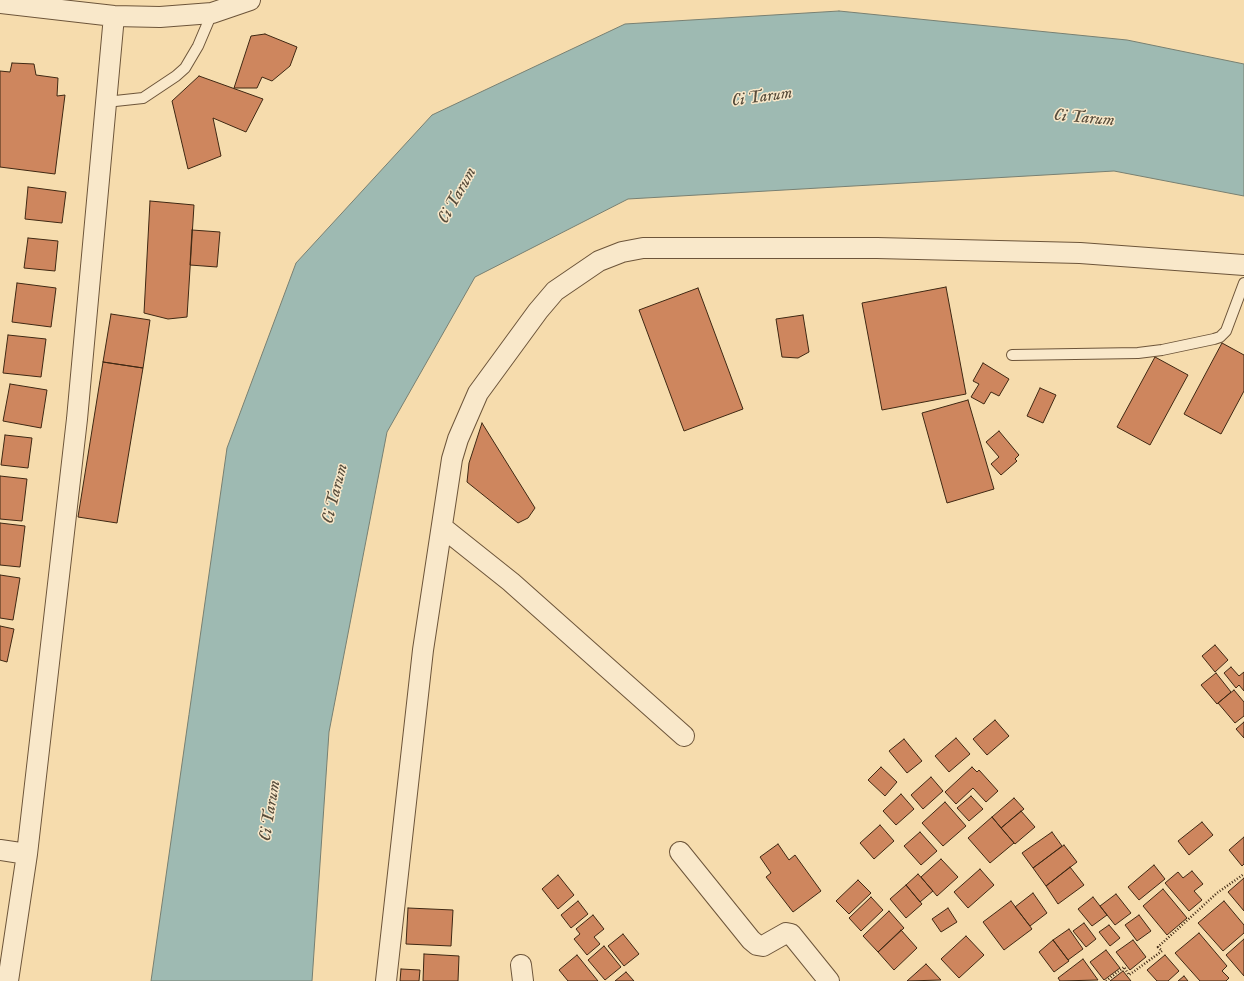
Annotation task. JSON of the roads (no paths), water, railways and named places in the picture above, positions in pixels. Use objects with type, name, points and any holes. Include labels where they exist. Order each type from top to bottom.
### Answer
[{"type":"street","points":[[0,3],[114,16],[160,18],[250,0]]},
{"type":"street","points":[[8,981],[26,854],[77,418],[114,16]]},
{"type":"street","points":[[386,981],[423,650],[452,459],[458,439],[478,393],[538,311],[555,291],[599,261],[622,252],[643,248],[877,248],[1080,254],[1244,265]]},
{"type":"street","points":[[442,527],[512,582],[684,736]]},
{"type":"street","points":[[0,850],[26,854]]},
{"type":"street","points":[[680,852],[751,940],[757,945],[763,946],[786,933],[792,934],[829,981]]},
{"type":"lane","points":[[106,102],[143,98],[176,76],[185,68],[198,46],[212,7]]},
{"type":"lane","points":[[1012,355],[1138,352],[1162,350],[1214,339],[1220,337],[1226,331],[1244,283]]},
{"type":"water","name":"Ci Tarum","points":[[839,11],[1127,40],[1244,64],[1244,196],[1114,171],[628,199],[475,277],[387,432],[329,732],[312,981],[151,981],[227,448],[296,263],[432,115],[625,24]]}]
